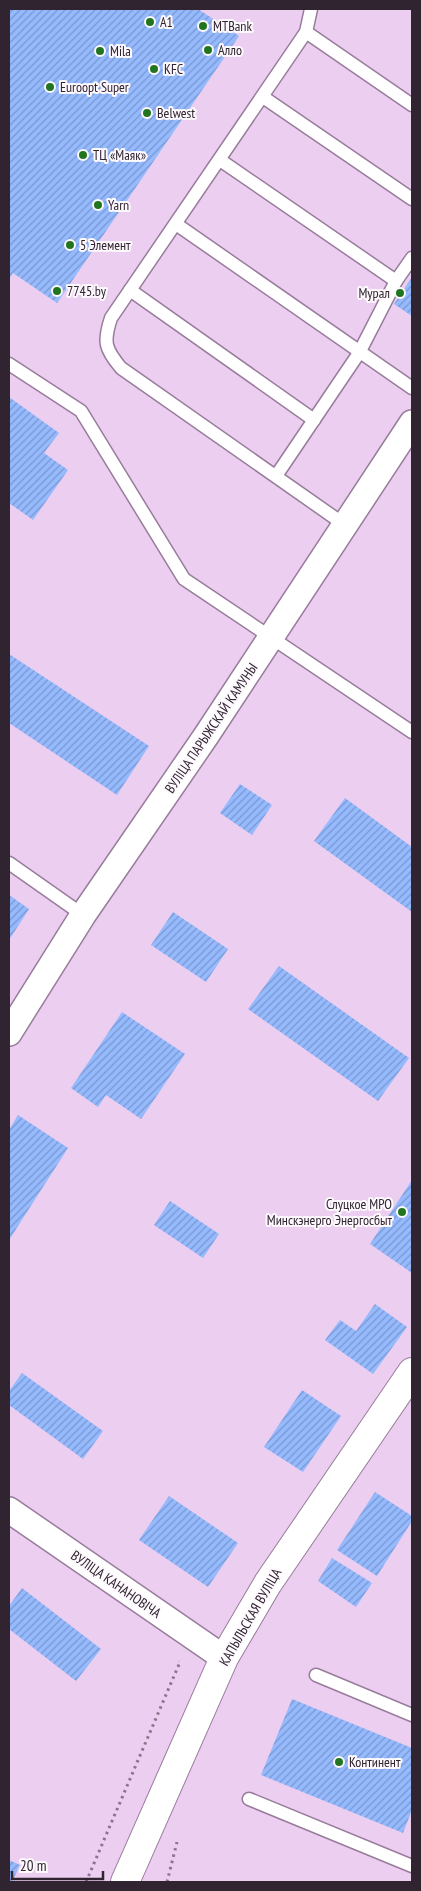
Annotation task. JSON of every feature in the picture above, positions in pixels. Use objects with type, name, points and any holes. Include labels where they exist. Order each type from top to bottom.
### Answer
[{"type":"main road","name":"КАПЫЛЬСКАЯ ВУЛІЦА","points":[[126,1882],[224,1658],[268,1583],[412,1372]]},
{"type":"street","name":"ВУЛІЦА ПАРЫЖСКАЙ КАМУНЫ","points":[[9,1032],[83,915],[206,736],[412,423]]},
{"type":"street","name":"ВУЛІЦА КАНАНОВІЧА","points":[[9,1510],[224,1658]]},
{"type":"lane","points":[[310,9],[306,32],[111,318],[106,334],[109,354],[121,368],[345,525]]},
{"type":"lane","points":[[306,32],[412,105]]},
{"type":"lane","points":[[263,97],[412,199]]},
{"type":"lane","points":[[220,160],[396,281]]},
{"type":"lane","points":[[176,224],[359,353],[412,388]]},
{"type":"lane","points":[[276,476],[359,353],[396,281],[412,258]]},
{"type":"lane","points":[[130,290],[314,420]]},
{"type":"lane","points":[[9,364],[81,411],[184,579],[272,636],[412,732]]},
{"type":"lane","points":[[9,864],[83,915]]},
{"type":"lane","points":[[316,1675],[412,1715]]},
{"type":"lane","points":[[249,1799],[412,1866]]},
{"type":"path","points":[[86,1882],[180,1662],[172,1657]]},
{"type":"path","points":[[167,1882],[179,1836]]},
{"type":"building","name":"ТЦ «Маяк»","points":[[9,9],[198,9],[239,36],[57,303],[13,273],[9,279]]},
{"type":"building","points":[[412,277],[412,316],[394,304]]},
{"type":"building","points":[[9,397],[59,433],[44,453],[68,470],[33,520],[9,503]]},
{"type":"building","points":[[9,654],[149,746],[117,795],[9,723]]},
{"type":"building","points":[[240,784],[272,805],[252,835],[220,813]]},
{"type":"building","points":[[345,798],[412,847],[412,912],[314,841]]},
{"type":"building","points":[[9,895],[29,909],[9,940]]},
{"type":"building","points":[[173,912],[228,949],[206,982],[151,945]]},
{"type":"building","points":[[279,966],[409,1058],[378,1101],[248,1009]]},
{"type":"building","points":[[122,1012],[185,1054],[141,1119],[106,1095],[98,1107],[71,1088]]},
{"type":"building","points":[[18,1115],[68,1148],[9,1240],[9,1130]]},
{"type":"building","name":"Слуцкое МРО Минскэнерго Энергосбыт","points":[[412,1180],[412,1273],[370,1244]]},
{"type":"building","points":[[170,1201],[219,1234],[203,1258],[154,1225]]},
{"type":"building","points":[[375,1304],[407,1327],[373,1374],[325,1340],[340,1320],[356,1331]]},
{"type":"building","points":[[22,1373],[103,1431],[83,1459],[9,1405],[9,1391]]},
{"type":"building","points":[[302,1390],[341,1416],[303,1472],[264,1447]]},
{"type":"building","points":[[375,1492],[412,1516],[412,1521],[377,1576],[337,1550]]},
{"type":"building","points":[[169,1496],[238,1543],[208,1587],[139,1540]]},
{"type":"building","points":[[332,1558],[372,1583],[356,1607],[318,1581]]},
{"type":"building","points":[[22,1588],[101,1649],[76,1681],[9,1629],[9,1606]]},
{"type":"building","name":"Континент","points":[[292,1699],[412,1748],[412,1810],[403,1833],[261,1775]]},
{"type":"building","points":[[9,1860],[20,1865],[12,1882],[9,1882]]},
{"type":"place","name":"A1","points":[[150,22]]},
{"type":"place","name":"MTBank","points":[[203,26]]},
{"type":"place","name":"Алло","points":[[208,50]]},
{"type":"place","name":"Mila","points":[[100,51]]},
{"type":"place","name":"KFC","points":[[154,69]]},
{"type":"place","name":"Euroopt Super","points":[[50,87]]},
{"type":"place","name":"Belwest","points":[[147,113]]},
{"type":"place","name":"ТЦ «Маяк»","points":[[83,155]]},
{"type":"place","name":"Yarn","points":[[98,205]]},
{"type":"place","name":"5 Элемент","points":[[70,245]]},
{"type":"place","name":"7745.by","points":[[57,291]]},
{"type":"place","name":"Мурал","points":[[400,293]]},
{"type":"place","name":"Слуцкое МРО Минскэнерго Энергосбыт","points":[[402,1212]]},
{"type":"place","name":"Континент","points":[[339,1762]]}]
